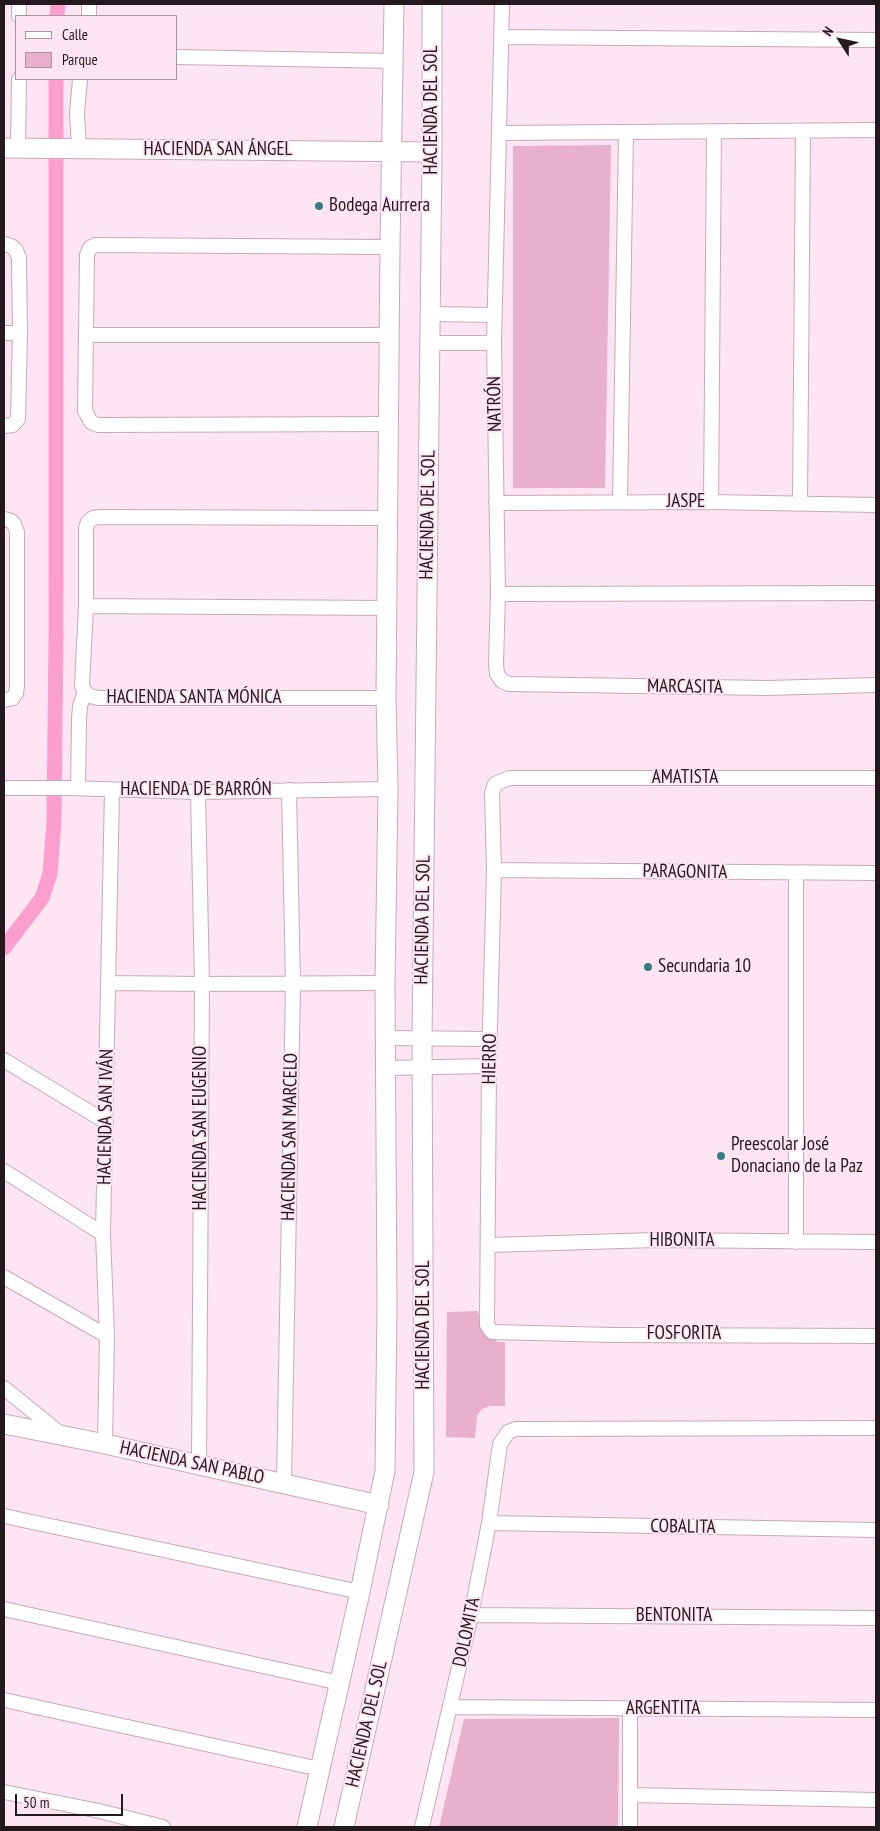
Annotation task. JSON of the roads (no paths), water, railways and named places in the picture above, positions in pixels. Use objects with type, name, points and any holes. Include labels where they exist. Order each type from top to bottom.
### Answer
[{"type":"street","name":"HACIENDA DEL SOL","points":[[307,1827],[379,1505],[385,1451],[387,1038],[385,982],[388,789],[386,698],[394,4]]},
{"type":"street","name":"HACIENDA DEL SOL","points":[[344,1827],[424,1472],[422,1039],[432,4]]},
{"type":"street","name":"NATRÓN","points":[[497,674],[498,594],[494,343],[502,4]]},
{"type":"street","points":[[502,37],[876,40]]},
{"type":"street","points":[[178,57],[394,61]]},
{"type":"street","points":[[16,148],[19,80]]},
{"type":"street","points":[[74,149],[80,80]]},
{"type":"street","points":[[499,133],[876,130]]},
{"type":"street","points":[[800,503],[803,131]]},
{"type":"street","points":[[620,502],[626,132]]},
{"type":"street","points":[[711,502],[714,132]]},
{"type":"street","name":"HACIENDA SAN ÁNGEL","points":[[16,148],[432,152]]},
{"type":"street","points":[[389,424],[98,425],[91,422],[85,411],[89,250],[96,246],[390,247]]},
{"type":"street","points":[[8,426],[18,419],[20,333],[19,258],[10,247]]},
{"type":"street","points":[[430,314],[496,315]]},
{"type":"street","points":[[4,333],[20,333]]},
{"type":"street","points":[[87,336],[390,335]]},
{"type":"street","points":[[430,344],[494,343]]},
{"type":"street","name":"JASPE","points":[[496,503],[711,502],[876,505]]},
{"type":"street","name":"HACIENDA SANTA MÓNICA","points":[[386,698],[98,698],[84,692],[82,686],[86,606],[86,528],[88,522],[93,518],[388,518]]},
{"type":"street","points":[[7,520],[14,524],[17,532],[10,607],[18,686],[16,693],[8,699]]},
{"type":"street","points":[[498,594],[876,593]]},
{"type":"street","points":[[86,606],[387,608]]},
{"type":"street","name":"MARCASITA","points":[[497,674],[502,681],[509,684],[767,688],[876,685]]},
{"type":"street","points":[[73,788],[80,706],[84,692]]},
{"type":"street","name":"AMATISTA","points":[[495,784],[509,778],[876,778]]},
{"type":"street","name":"HIERRO","points":[[492,1332],[487,1325],[489,1066],[494,870],[492,793],[495,784]]},
{"type":"street","name":"HACIENDA DE BARRÓN","points":[[4,788],[198,792],[388,789]]},
{"type":"street","name":"HACIENDA SAN IVÁN","points":[[105,1444],[107,1336],[103,1234],[112,790]]},
{"type":"street","name":"HACIENDA SAN MARCELO","points":[[284,1483],[293,984],[290,790]]},
{"type":"street","name":"HACIENDA SAN EUGENIO","points":[[198,792],[202,984],[199,1465]]},
{"type":"street","name":"PARAGONITA","points":[[494,870],[876,873]]},
{"type":"street","points":[[796,873],[796,1242]]},
{"type":"street","points":[[108,983],[293,984],[385,982]]},
{"type":"street","points":[[387,1038],[490,1039]]},
{"type":"street","points":[[5,1063],[106,1122]]},
{"type":"street","points":[[386,1068],[489,1066]]},
{"type":"street","points":[[4,1171],[103,1234]]},
{"type":"street","name":"HIBONITA","points":[[489,1245],[655,1240],[876,1242]]},
{"type":"street","points":[[4,1277],[107,1336]]},
{"type":"street","name":"FOSFORITA","points":[[492,1332],[613,1335],[876,1336]]},
{"type":"street","points":[[4,1388],[63,1436]]},
{"type":"street","name":"HACIENDA SAN PABLO","points":[[4,1424],[105,1444],[379,1505]]},
{"type":"street","name":"DOLOMITA","points":[[422,1827],[471,1615],[489,1523],[500,1444],[504,1435],[516,1429],[876,1428]]},
{"type":"street","points":[[4,1516],[360,1592]]},
{"type":"street","name":"COBALITA","points":[[489,1523],[876,1530]]},
{"type":"street","points":[[4,1609],[340,1683]]},
{"type":"street","name":"BENTONITA","points":[[471,1615],[876,1618]]},
{"type":"street","points":[[4,1700],[320,1769]]},
{"type":"street","name":"ARGENTITA","points":[[450,1707],[876,1710]]},
{"type":"street","points":[[630,1709],[630,1827]]},
{"type":"street","points":[[4,1792],[99,1811],[163,1827]]},
{"type":"street","points":[[630,1794],[876,1800]]},
{"type":"waterway","points":[[57,15],[58,4]]},
{"type":"waterway","points":[[4,948],[42,898],[50,874],[54,821],[56,80]]},
{"type":"place","name":"Bodega Aurrera","points":[[319,206]]},
{"type":"place","name":"Secundaria 10","points":[[648,967]]},
{"type":"place","name":"Preescolar José Donaciano de la Paz","points":[[721,1156]]}]
